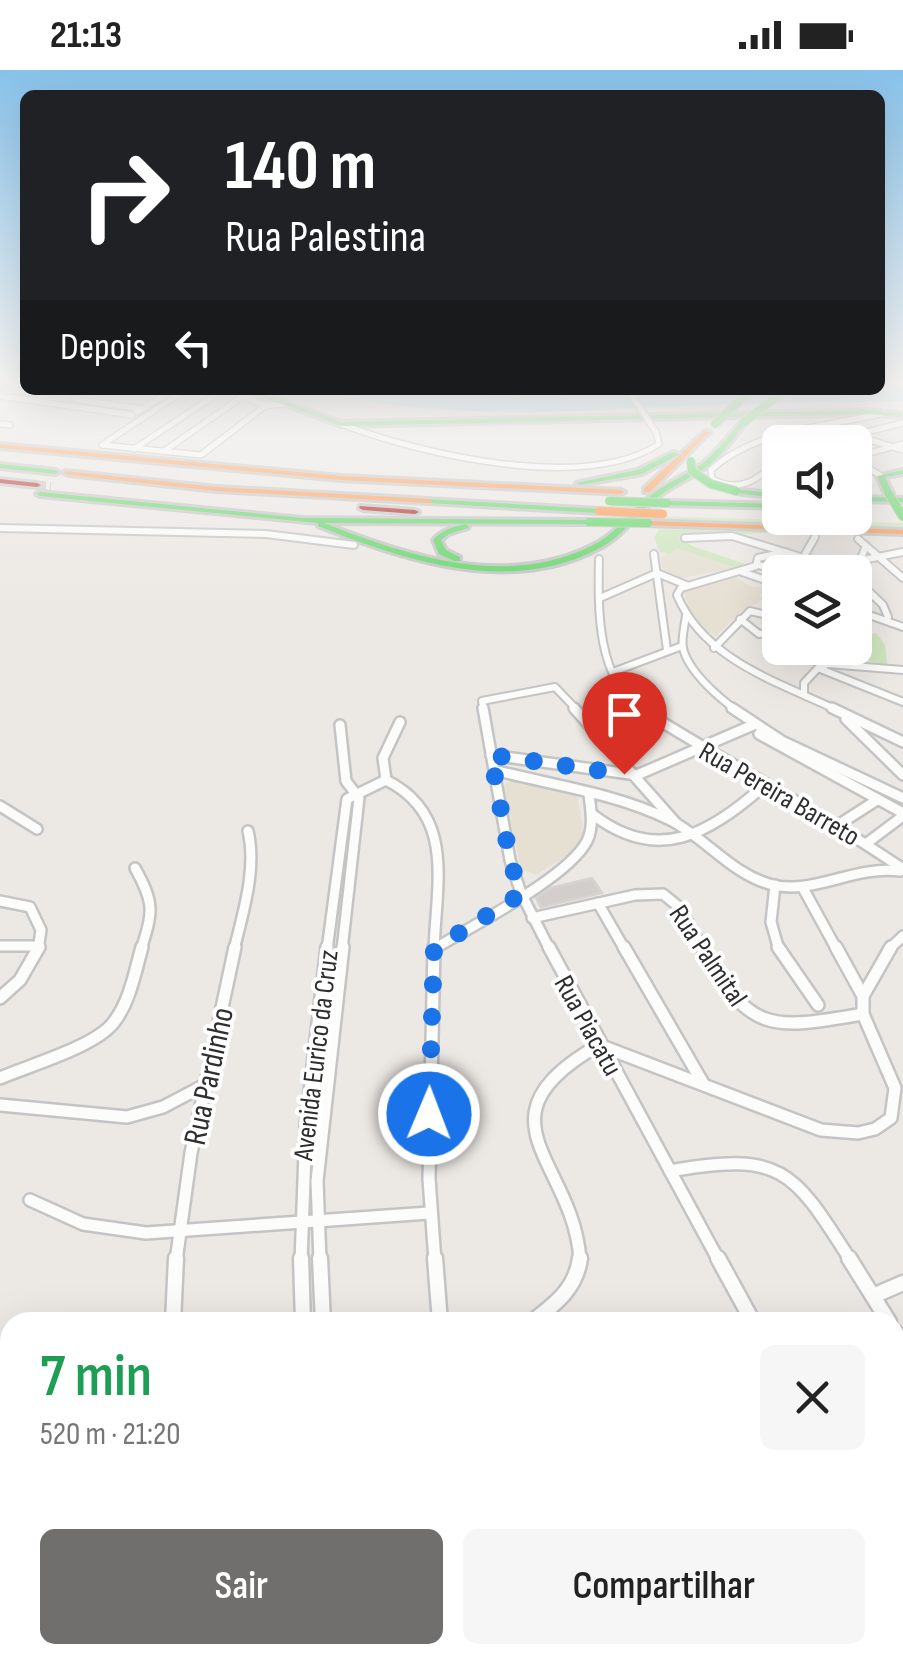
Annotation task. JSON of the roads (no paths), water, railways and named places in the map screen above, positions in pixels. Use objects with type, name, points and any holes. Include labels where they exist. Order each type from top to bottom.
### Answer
[{"type":"main road","points":[[4,456],[605,507]]},
{"type":"main road","points":[[105,456],[471,486],[605,507],[648,524],[903,525]]},
{"type":"main road","points":[[471,486],[569,484],[618,478],[672,456]]},
{"type":"main road","points":[[605,507],[544,522],[462,526],[440,535],[437,544],[449,556],[487,562],[541,557],[576,546],[620,516],[682,456]]},
{"type":"main road","points":[[696,456],[691,460],[692,472],[699,478],[736,491],[762,495]]},
{"type":"main road","points":[[303,520],[330,526],[383,550],[443,562],[494,569],[544,565],[580,556],[600,545],[660,491],[715,456]]},
{"type":"main road","points":[[0,466],[47,483]]},
{"type":"main road","points":[[903,472],[892,488],[903,525]]},
{"type":"main road","points":[[0,478],[278,518],[544,522]]},
{"type":"main road","points":[[0,490],[47,483],[605,507],[762,498]]},
{"type":"main road","points":[[263,492],[388,510],[544,522]]},
{"type":"main road","points":[[669,504],[903,525]]},
{"type":"main road","points":[[669,504],[762,506]]},
{"type":"main road","points":[[872,509],[903,510]]},
{"type":"street","points":[[495,456],[568,466],[606,465],[635,456]]},
{"type":"street","points":[[730,456],[716,463],[711,470],[712,479],[728,486],[754,483],[762,475]]},
{"type":"street","points":[[872,472],[892,488]]},
{"type":"street","points":[[0,528],[266,534],[354,545]]},
{"type":"street","points":[[685,538],[732,536],[793,555]]},
{"type":"street","points":[[808,555],[815,537]]},
{"type":"street","points":[[740,539],[762,561]]},
{"type":"street","points":[[858,539],[903,578]]},
{"type":"street","points":[[769,548],[740,571],[677,591],[686,616],[714,648],[903,742]]},
{"type":"street","points":[[864,555],[865,548]]},
{"type":"street","points":[[872,557],[903,549]]},
{"type":"street","points":[[757,558],[784,552]]},
{"type":"street","points":[[654,554],[667,650]]},
{"type":"street","name":"Rua Pereira Barreto","points":[[599,559],[603,650],[612,672],[636,706],[764,786],[901,864]]},
{"type":"street","points":[[740,571],[762,579]]},
{"type":"street","points":[[600,598],[657,573],[686,585]]},
{"type":"street","points":[[872,594],[884,605],[888,617]]},
{"type":"street","points":[[714,648],[740,619],[756,610],[762,612]]},
{"type":"street","points":[[686,616],[682,646],[730,709],[751,726],[903,815],[867,843]]},
{"type":"street","points":[[874,616],[903,624]]},
{"type":"street","points":[[874,616],[903,624]]},
{"type":"street","points":[[740,619],[762,634]]},
{"type":"street","points":[[612,672],[682,646]]},
{"type":"street","points":[[804,694],[804,682],[818,668],[850,663],[903,670]]},
{"type":"street","points":[[818,668],[903,702]]},
{"type":"street","name":"Rua Piacatu","points":[[562,694],[545,686],[485,698],[482,707],[510,860],[532,918],[748,1312]]},
{"type":"street","points":[[562,694],[688,835],[738,868],[775,885],[803,888],[863,867],[901,864]]},
{"type":"street","points":[[840,713],[903,775]]},
{"type":"street","points":[[400,722],[384,754],[382,773],[422,807],[436,832],[439,861],[429,1214],[439,1312]]},
{"type":"street","name":"Avenida Eurico da Cruz","points":[[322,1312],[317,1180],[358,834],[359,798],[346,782],[340,725]]},
{"type":"street","points":[[491,755],[636,775],[751,726]]},
{"type":"street","points":[[797,752],[903,798]]},
{"type":"street","points":[[494,770],[589,794],[675,822]]},
{"type":"street","points":[[354,793],[386,780]]},
{"type":"street","points":[[591,814],[611,830],[652,844],[669,844],[728,814],[764,786]]},
{"type":"street","name":"Avenida Eurico da Cruz","points":[[302,1312],[298,1224],[308,1092],[347,798],[354,793]]},
{"type":"street","points":[[434,949],[580,852],[587,842],[589,794]]},
{"type":"street","points":[[838,825],[877,800]]},
{"type":"street","points":[[0,806],[37,829]]},
{"type":"street","name":"Rua Pardinho","points":[[174,1312],[179,1232],[203,1086],[250,874],[248,831]]},
{"type":"street","points":[[0,1078],[94,1038],[119,1014],[153,912],[151,896],[136,868]]},
{"type":"street","points":[[775,885],[769,910],[772,937],[818,1005]]},
{"type":"street","points":[[803,888],[863,996]]},
{"type":"street","name":"Rua Palmital","points":[[532,918],[648,893],[675,900],[736,1002],[764,1022],[799,1025],[863,1014]]},
{"type":"street","points":[[0,901],[30,907],[37,914],[43,933],[24,978],[0,998]]},
{"type":"street","points":[[598,903],[704,1085]]},
{"type":"street","points":[[549,1312],[572,1290],[581,1246],[544,1155],[532,1114],[538,1100],[562,1072],[599,1045],[840,1134],[880,1130],[892,1118],[894,1088],[863,1014],[863,996],[886,952],[903,936]]},
{"type":"street","points":[[0,946],[38,946]]},
{"type":"street","points":[[325,964],[342,964]]},
{"type":"street","points":[[0,1105],[128,1117],[163,1107],[203,1086]]},
{"type":"street","points":[[670,1170],[720,1162],[749,1163],[784,1172],[808,1192],[883,1312]]},
{"type":"street","points":[[30,1200],[83,1224],[146,1233],[429,1214]]},
{"type":"street","points":[[873,1296],[903,1283]]},
{"type":"tunnel","points":[[37,485],[51,486]]}]
